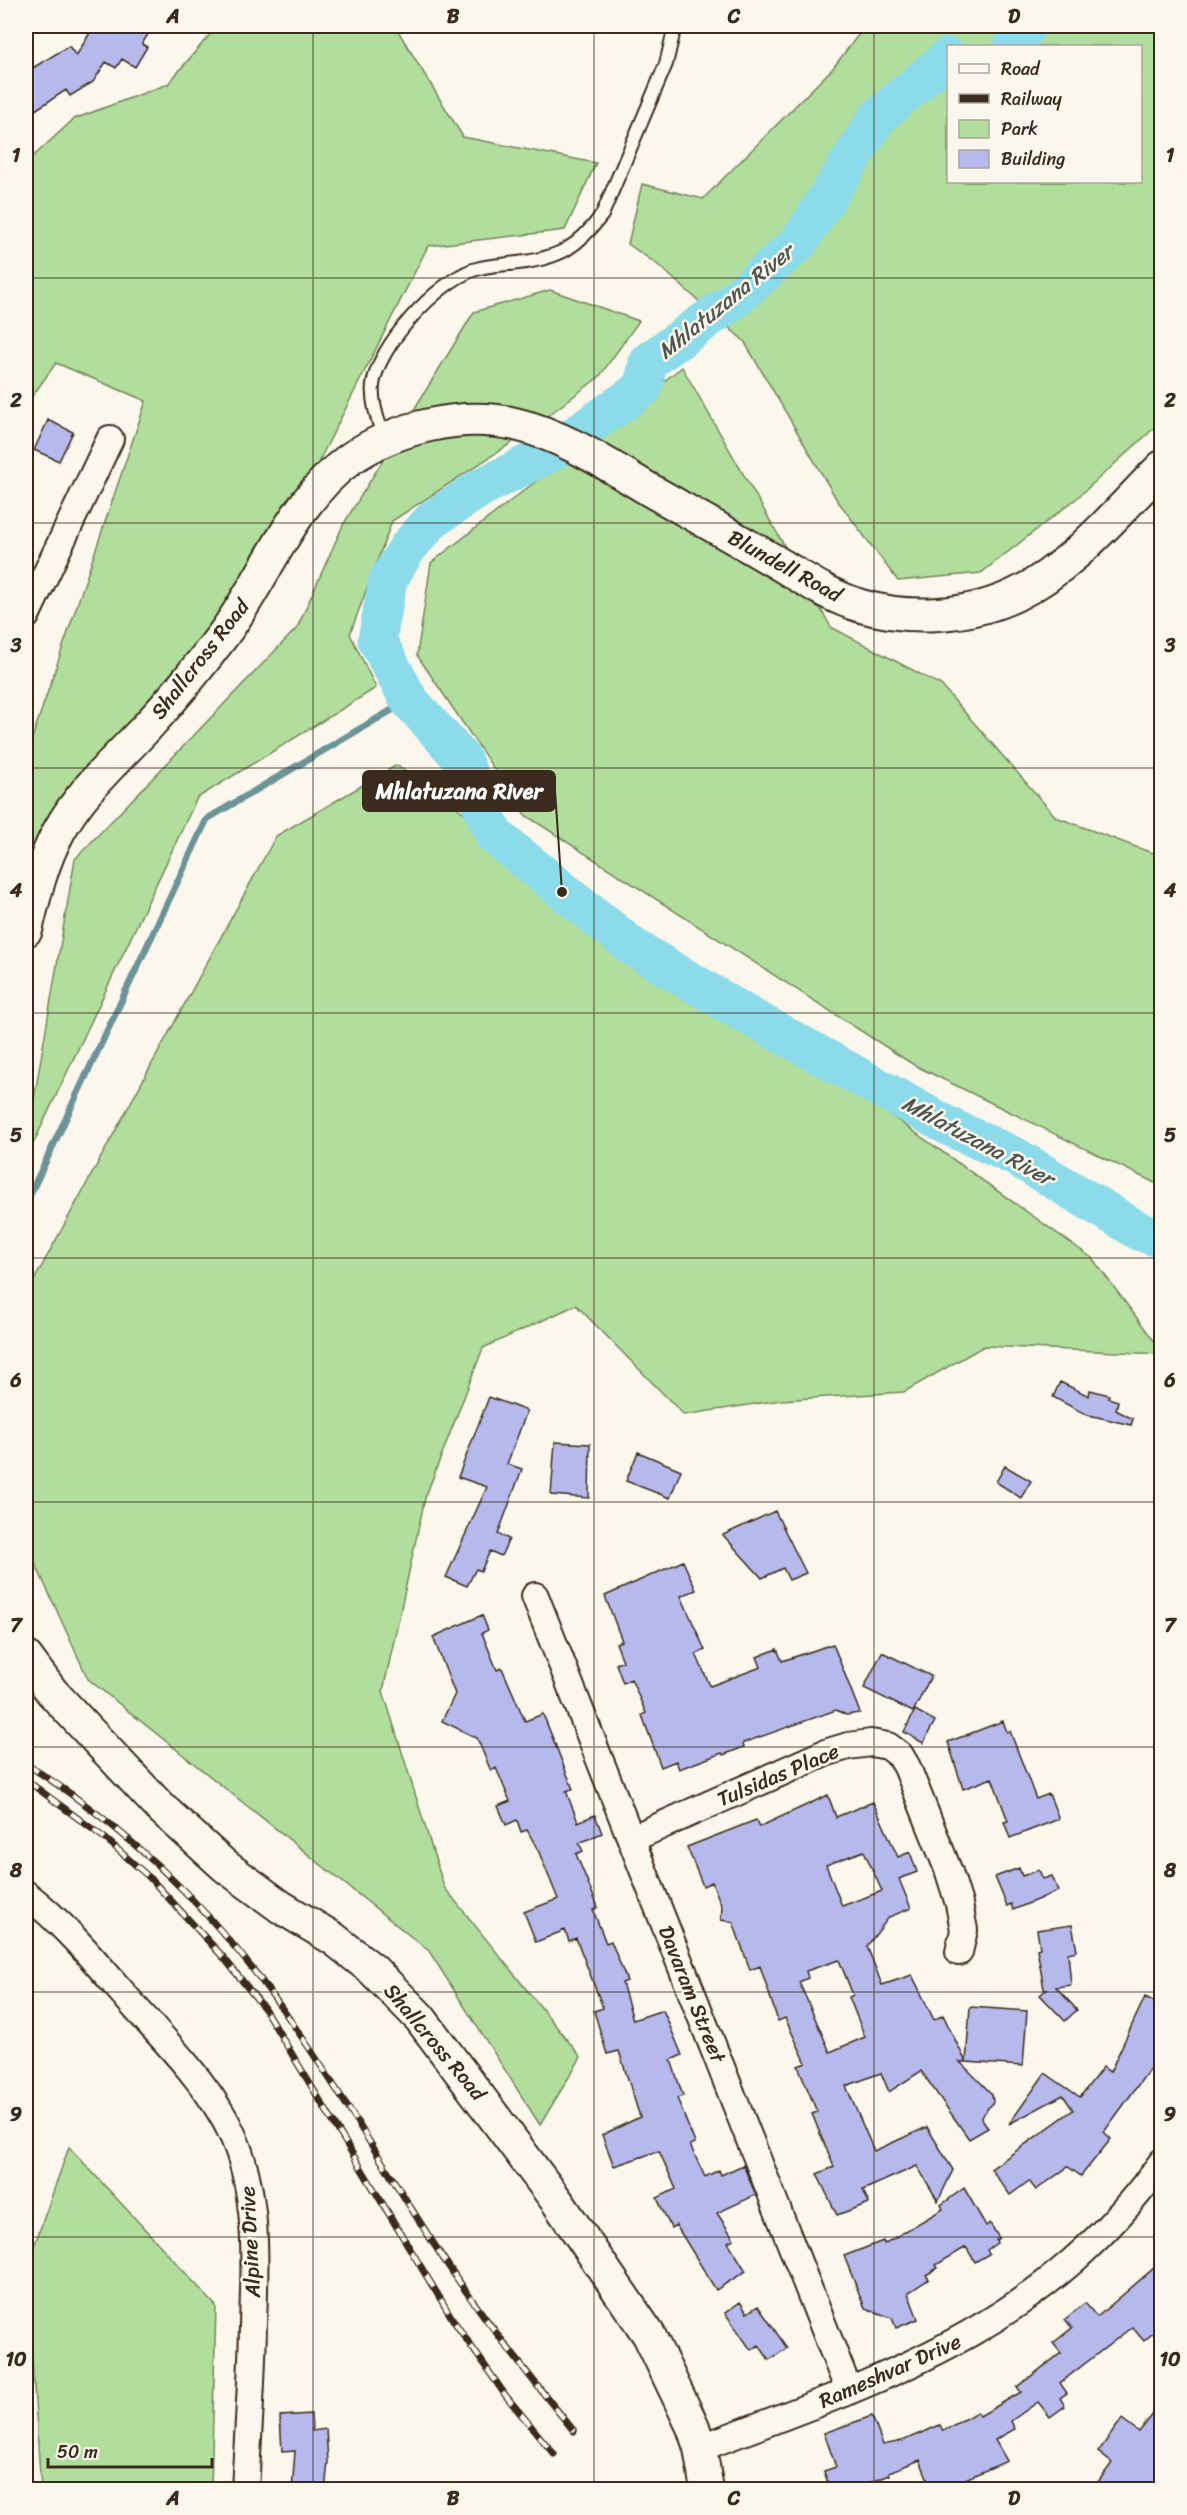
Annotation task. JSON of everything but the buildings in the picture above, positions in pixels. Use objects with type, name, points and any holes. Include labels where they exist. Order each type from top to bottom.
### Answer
[{"type":"street","name":"Blundell Road","points":[[419,427],[465,420],[517,424],[568,444],[812,585],[860,606],[892,612],[949,614],[981,608],[1016,595],[1064,565],[1161,467]]},
{"type":"street","name":"Shallcross Road","points":[[26,930],[41,872],[60,829],[99,777],[196,672],[237,616],[295,520],[318,491],[352,458],[385,440],[419,427]]},
{"type":"street","points":[[26,616],[110,438]]},
{"type":"street","name":"Davaram Street","points":[[535,1596],[849,2391]]},
{"type":"street","name":"Shallcross Road","points":[[26,1657],[52,1692],[159,1807],[225,1866],[281,1907],[334,1939],[373,1970],[420,2018],[557,2201],[649,2336],[674,2383],[700,2448],[707,2490]]},
{"type":"street","name":"Tulsidas Place","points":[[631,1839],[825,1753],[871,1743],[888,1746],[900,1755],[907,1767],[949,1872],[964,1930],[959,1952]]},
{"type":"street","name":"Alpine Drive","points":[[26,1894],[45,1909],[74,1939],[185,2063],[224,2119],[241,2157],[251,2197],[254,2265],[251,2393],[245,2490]]},
{"type":"street","name":"Rameshvar Drive","points":[[700,2448],[912,2366],[1005,2315],[1087,2249],[1139,2194],[1161,2162]]},
{"type":"lane","points":[[385,440],[374,406],[373,386],[378,367],[390,345],[411,319],[453,279],[493,265],[548,258],[568,251],[589,232],[602,215],[666,64],[675,26]]},
{"type":"green space","points":[[217,26],[395,26],[463,137],[596,163],[565,230],[428,246],[312,475],[180,683],[37,838],[26,889],[26,756],[146,401],[56,363],[26,405],[26,163],[74,119],[168,84]]},
{"type":"green space","points":[[865,26],[1161,26],[1161,422],[1077,498],[981,573],[898,581],[837,500],[744,341],[658,265],[628,244],[642,184],[703,199],[833,68]]},
{"type":"green space","points":[[550,290],[639,321],[599,377],[513,442],[392,521],[350,634],[376,688],[197,798],[26,1159],[26,1146],[75,859],[297,628],[343,525],[474,312]]},
{"type":"green space","points":[[682,367],[831,627],[941,685],[1056,817],[1152,853],[1161,849],[1161,1186],[914,1065],[525,815],[417,655],[431,563]]},
{"type":"green space","points":[[397,765],[1092,1258],[1161,1350],[1161,1354],[984,1346],[904,1392],[781,1400],[684,1415],[576,1305],[483,1348],[425,1498],[383,1691],[444,1887],[581,2057],[540,2125],[429,1951],[88,1679],[26,1543],[26,1295],[276,836]]},
{"type":"green space","points":[[69,2147],[216,2306],[211,2489],[41,2489],[26,2269]]},
{"type":"waterway","name":"Mhlatuzana River","points":[[1014,45],[1027,26]]},
{"type":"waterway","name":"Mhlatuzana River","points":[[947,58],[877,118],[799,242],[734,300],[648,362],[643,388],[553,451],[482,487],[433,519],[408,547],[388,580],[377,640],[409,700],[462,759],[494,835],[633,947],[742,1012],[950,1127],[1016,1157],[1139,1231],[1162,1239]]},
{"type":"waterway","points":[[26,1203],[207,819],[409,700]]},
{"type":"railway","points":[[26,1764],[94,1811],[126,1837],[187,1894],[242,1955],[313,2054],[458,2280],[506,2346],[574,2431]]},
{"type":"railway","points":[[26,1780],[106,1839],[150,1878],[224,1958],[264,2008],[455,2323],[506,2396],[554,2454]]},
{"type":"place","name":"Mhlatuzana River","points":[[562,892]]}]
